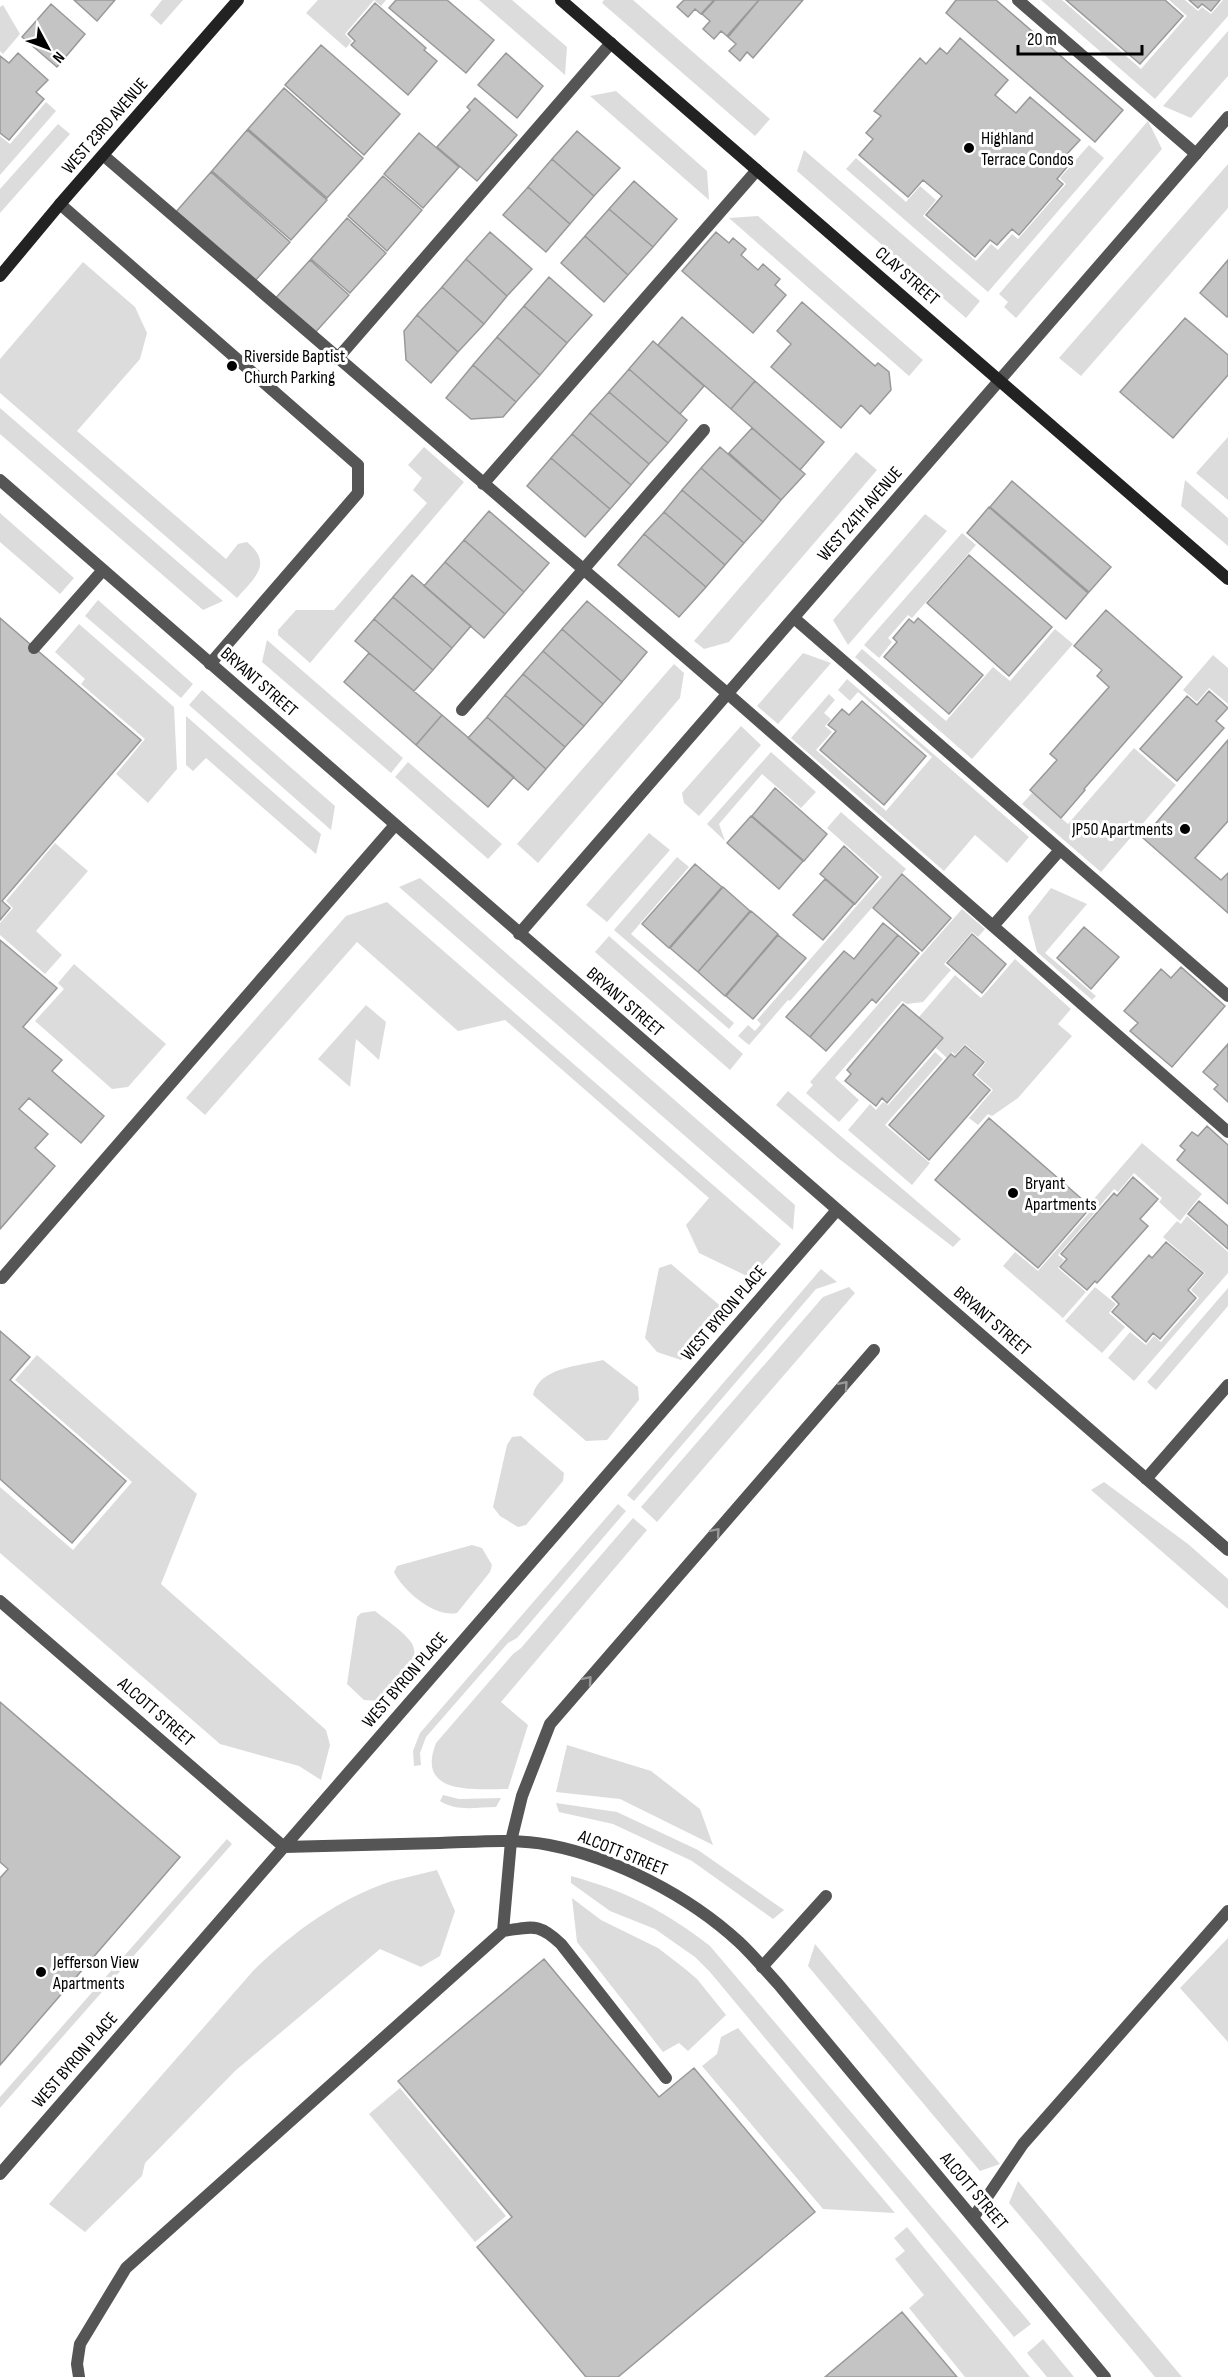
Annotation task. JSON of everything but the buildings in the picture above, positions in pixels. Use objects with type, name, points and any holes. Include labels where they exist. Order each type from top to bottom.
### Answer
[{"type":"street","name":"WEST 23RD AVENUE","points":[[0,276],[238,0]]},
{"type":"street","name":"CLAY STREET","points":[[561,0],[1228,579]]},
{"type":"street","points":[[1018,0],[1196,154]]},
{"type":"street","points":[[337,359],[611,43]]},
{"type":"street","name":"WEST 24TH AVENUE","points":[[519,934],[1228,117]]},
{"type":"street","points":[[103,155],[728,694],[1228,1132]]},
{"type":"street","points":[[483,484],[758,170]]},
{"type":"street","points":[[60,204],[358,465],[358,493],[210,663]]},
{"type":"street","points":[[462,710],[704,430]]},
{"type":"street","name":"BRYANT STREET","points":[[0,480],[1228,1550]]},
{"type":"street","points":[[34,648],[103,570]]},
{"type":"street","points":[[794,618],[1228,996]]},
{"type":"street","points":[[2,1278],[395,825]]},
{"type":"street","points":[[993,926],[1060,850]]},
{"type":"street","name":"WEST BYRON PLACE","points":[[0,2174],[837,1210]]},
{"type":"street","points":[[503,1931],[511,1841],[522,1796],[550,1724],[874,1350]]},
{"type":"street","points":[[1146,1479],[1228,1385]]},
{"type":"street","name":"ALCOTT STREET","points":[[0,1601],[284,1847],[511,1841],[550,1845],[584,1854],[648,1881],[682,1899],[712,1920],[740,1943],[762,1967],[1105,2377]]},
{"type":"street","points":[[762,1967],[826,1896]]},
{"type":"street","points":[[973,2218],[1023,2144],[1228,1911]]},
{"type":"street","points":[[79,2377],[77,2364],[80,2344],[126,2268],[503,1931],[538,1927],[550,1934],[561,1944],[666,2078]]},
{"type":"shaded area","points":[[162,0],[183,0],[161,25],[150,15]]},
{"type":"shaded area","points":[[318,0],[374,0],[345,34],[352,41],[346,48],[306,13]]},
{"type":"shaded area","points":[[374,0],[386,0],[381,6]]},
{"type":"shaded area","points":[[479,0],[512,0],[567,47],[565,75]]},
{"type":"shaded area","points":[[604,0],[633,0],[770,119],[755,136],[602,3]]},
{"type":"shaded area","points":[[1041,0],[1062,0],[1141,69],[1187,16],[1169,0],[1185,0],[1198,11],[1202,7],[1211,14],[1223,0],[1228,0],[1228,16],[1155,99]]},
{"type":"shaded area","points":[[3,5],[20,34],[3,54],[0,51],[0,7]]},
{"type":"shaded area","points":[[1228,31],[1228,76],[1191,118],[1163,106]]},
{"type":"shaded area","points":[[616,91],[707,171],[709,200],[590,96]]},
{"type":"shaded area","points":[[46,102],[56,111],[0,175],[0,136],[10,144]]},
{"type":"shaded area","points":[[1148,121],[1162,149],[1016,318],[1004,307],[1008,302],[999,294]]},
{"type":"shaded area","points":[[58,124],[70,134],[0,213],[0,189]]},
{"type":"shaded area","points":[[1089,145],[1104,158],[988,292],[846,169],[856,158],[906,202],[920,186],[936,200],[923,216],[976,261],[991,244],[998,250],[1012,234],[1018,239],[1066,184],[1060,178]]},
{"type":"shaded area","points":[[804,150],[980,301],[966,318],[797,171]]},
{"type":"shaded area","points":[[1228,164],[1228,208],[1081,376],[1059,358]]},
{"type":"shaded area","points":[[758,216],[923,360],[909,376],[729,218]]},
{"type":"shaded area","points":[[83,262],[135,307],[147,333],[140,359],[77,431],[226,559],[238,544],[247,542],[255,550],[260,564],[258,571],[237,598],[0,393],[0,359]]},
{"type":"shaded area","points":[[0,408],[223,601],[203,610],[0,434]]},
{"type":"shaded area","points":[[1228,437],[1228,500],[1196,473]]},
{"type":"shaded area","points":[[424,447],[464,482],[310,663],[278,635],[278,630],[296,610],[334,610],[427,503],[413,490],[422,478],[408,465]]},
{"type":"shaded area","points":[[856,452],[877,470],[729,642],[704,649],[694,641]]},
{"type":"shaded area","points":[[1185,480],[1228,518],[1228,546],[1181,506]]},
{"type":"shaded area","points":[[0,513],[74,578],[60,594],[0,542]]},
{"type":"shaded area","points":[[925,514],[947,531],[848,645],[833,620]]},
{"type":"shaded area","points":[[962,533],[976,545],[912,618],[908,615],[888,638],[892,642],[879,658],[864,645]]},
{"type":"shaded area","points":[[98,600],[193,684],[181,698],[85,616]]},
{"type":"shaded area","points":[[79,624],[174,707],[177,769],[148,803],[116,774],[145,739],[81,684],[85,679],[55,652]]},
{"type":"shaded area","points":[[1055,629],[1073,644],[972,759],[855,657],[862,649],[946,721],[993,667],[1010,681]]},
{"type":"shaded area","points":[[267,640],[403,758],[391,773],[262,662]]},
{"type":"shaded area","points":[[803,653],[831,663],[778,724],[757,706]]},
{"type":"shaded area","points":[[1213,655],[1228,668],[1228,704],[1209,688],[1197,702],[1183,690]]},
{"type":"shaded area","points":[[674,664],[684,673],[680,698],[538,863],[517,844]]},
{"type":"shaded area","points":[[847,679],[1029,837],[1007,863],[975,835],[944,871],[791,738],[829,694],[835,700],[824,713],[831,719],[825,726],[832,732],[816,750],[886,811],[932,757],[858,692],[850,701],[838,690]]},
{"type":"shaded area","points":[[202,690],[335,806],[331,830],[189,705]]},
{"type":"shaded area","points":[[186,716],[321,834],[316,854],[206,758],[193,771],[186,765]]},
{"type":"shaded area","points":[[741,726],[761,745],[699,816],[684,803],[682,793]]},
{"type":"shaded area","points":[[1134,748],[1176,785],[1101,872],[1022,804],[1032,793],[1068,824]]},
{"type":"shaded area","points":[[771,752],[816,792],[801,808],[762,774],[719,824],[725,841],[707,824]]},
{"type":"shaded area","points":[[408,762],[502,844],[488,859],[395,777]]},
{"type":"shaded area","points":[[841,812],[906,869],[749,1045],[738,1036],[748,1025],[755,1031],[761,1024],[757,1020],[882,877],[827,828]]},
{"type":"shaded area","points":[[649,833],[670,850],[607,922],[586,905]]},
{"type":"shaded area","points":[[55,843],[88,871],[36,931],[62,955],[45,974],[0,935],[0,923],[13,908],[6,901]]},
{"type":"shaded area","points":[[677,857],[689,867],[631,934],[734,1023],[729,1029],[614,930]]},
{"type":"shaded area","points":[[420,878],[795,1205],[793,1230],[399,887]]},
{"type":"shaded area","points":[[1051,888],[1087,904],[1045,953],[1096,996],[1092,1000],[1037,952],[1028,917]]},
{"type":"shaded area","points":[[387,902],[781,1244],[751,1278],[699,1253],[686,1225],[709,1198],[505,1020],[458,1031],[357,942],[205,1115],[186,1098],[346,916]]},
{"type":"shaded area","points":[[962,909],[985,929],[978,937],[972,932],[944,964],[951,970],[923,1002],[907,1004],[902,1001],[835,1078],[859,1100],[839,1122],[806,1093],[813,1085],[810,1082]]},
{"type":"shaded area","points":[[609,936],[743,1054],[730,1070],[595,952]]},
{"type":"shaded area","points":[[1015,959],[1071,1009],[1058,1024],[1072,1036],[1018,1098],[992,1116],[988,1114],[978,1125],[969,1118],[993,1090],[976,1075],[986,1062],[965,1044],[955,1055],[952,1052],[947,1058],[936,1048],[944,1038],[919,1017],[955,975],[981,998]]},
{"type":"shaded area","points":[[74,964],[166,1044],[128,1087],[112,1089],[35,1021],[64,989],[58,983]]},
{"type":"shaded area","points":[[366,1005],[386,1022],[379,1060],[356,1039],[350,1087],[318,1059]]},
{"type":"shaded area","points":[[935,1052],[943,1059],[885,1125],[930,1163],[912,1185],[848,1130],[870,1104],[876,1110],[883,1102],[888,1105]]},
{"type":"shaded area","points":[[788,1091],[961,1239],[953,1247],[838,1158],[776,1105]]},
{"type":"shaded area","points":[[1142,1143],[1202,1194],[1180,1221],[1159,1202],[1162,1198],[1134,1173],[1118,1192],[1114,1189],[1099,1207],[1092,1201]]},
{"type":"shaded area","points":[[1094,1207],[1097,1210],[1058,1255],[1064,1260],[1058,1268],[1086,1292],[1063,1318],[1003,1266],[1015,1252],[1038,1271]]},
{"type":"shaded area","points":[[1187,1216],[1228,1252],[1228,1273],[1134,1381],[1108,1358],[1130,1332],[1146,1345],[1154,1336],[1161,1342],[1199,1298],[1191,1290],[1205,1273],[1163,1237],[1177,1221],[1181,1224]]},
{"type":"shaded area","points":[[671,1264],[724,1309],[681,1360],[657,1352],[645,1338],[659,1268]]},
{"type":"shaded area","points":[[821,1269],[837,1282],[816,1289],[634,1501],[627,1495]]},
{"type":"shaded area","points":[[849,1287],[855,1293],[657,1522],[641,1507],[823,1297]]},
{"type":"shaded area","points":[[1095,1287],[1116,1304],[1109,1313],[1125,1327],[1102,1353],[1065,1321]]},
{"type":"shaded area","points":[[1228,1288],[1228,1306],[1156,1390],[1147,1382]]},
{"type":"shaded area","points":[[37,1355],[197,1494],[161,1584],[326,1730],[330,1745],[321,1780],[299,1766],[220,1744],[0,1553],[0,1487],[73,1550],[132,1482],[15,1380]]},
{"type":"shaded area","points":[[603,1360],[638,1387],[639,1400],[607,1440],[586,1441],[533,1395],[543,1379],[552,1373],[572,1366]]},
{"type":"shaded area","points":[[521,1436],[564,1473],[563,1481],[526,1525],[518,1527],[500,1516],[493,1507],[507,1445],[512,1437]]},
{"type":"shaded area","points":[[1104,1482],[1188,1544],[1228,1579],[1228,1609],[1091,1490]]},
{"type":"shaded area","points":[[618,1504],[626,1511],[517,1638],[508,1643],[426,1737],[420,1753],[421,1765],[414,1766],[413,1751],[420,1733]]},
{"type":"shaded area","points":[[633,1518],[647,1530],[501,1702],[528,1725],[508,1789],[466,1788],[452,1786],[441,1781],[434,1773],[432,1760],[436,1743]]},
{"type":"shaded area","points":[[472,1545],[482,1548],[492,1565],[490,1572],[457,1613],[439,1611],[430,1607],[412,1595],[394,1572],[397,1566]]},
{"type":"shaded area","points":[[375,1611],[404,1634],[414,1650],[414,1658],[406,1674],[380,1701],[364,1700],[347,1684],[357,1617],[361,1613]]},
{"type":"shaded area","points":[[567,1745],[651,1771],[700,1809],[713,1845],[620,1799],[556,1792]]},
{"type":"shaded area","points":[[443,1795],[459,1799],[501,1798],[496,1807],[467,1808],[453,1807],[440,1801]]},
{"type":"shaded area","points":[[556,1803],[617,1812],[698,1850],[784,1910],[773,1919],[692,1861],[613,1824],[559,1812]]},
{"type":"shaded area","points":[[227,1839],[232,1844],[0,2108],[0,2097]]},
{"type":"shaded area","points":[[437,1870],[455,1911],[440,1956],[421,1967],[380,1949],[235,2071],[145,2163],[142,2176],[85,2232],[49,2204],[253,1971],[284,1943],[317,1918],[353,1897],[392,1881]]},
{"type":"shaded area","points":[[571,1876],[610,1888],[661,1912],[710,1946],[1031,2324],[1014,2337],[710,1972],[695,1957],[655,1929],[610,1911],[571,1883]]},
{"type":"shaded area","points":[[572,1898],[601,1920],[658,1948],[697,1979],[726,2015],[688,2051],[679,2043],[663,2052],[577,1942]]},
{"type":"shaded area","points":[[1228,1938],[1228,2042],[1180,1988]]},
{"type":"shaded area","points":[[815,1944],[1000,2164],[980,2171],[808,1966]]},
{"type":"shaded area","points":[[738,2028],[895,2213],[823,2209],[702,2066],[717,2054],[721,2037]]},
{"type":"shaded area","points":[[400,2088],[506,2216],[475,2242],[369,2114]]},
{"type":"shaded area","points":[[1018,2181],[1182,2377],[1155,2377],[1009,2203]]},
{"type":"shaded area","points":[[907,2227],[1030,2377],[965,2377],[909,2308],[924,2295],[895,2259],[905,2251],[894,2238]]},
{"type":"shaded area","points":[[1043,2339],[1074,2377],[1047,2377],[1027,2353]]},
{"type":"place","name":"Highland Terrace Condos","points":[[969,148]]},
{"type":"place","name":"Riverside Baptist Church Parking","points":[[232,366]]},
{"type":"place","name":"JP50 Apartments","points":[[1185,829]]},
{"type":"place","name":"Bryant Apartments","points":[[1013,1193]]},
{"type":"place","name":"Jefferson View Apartments","points":[[41,1972]]}]
